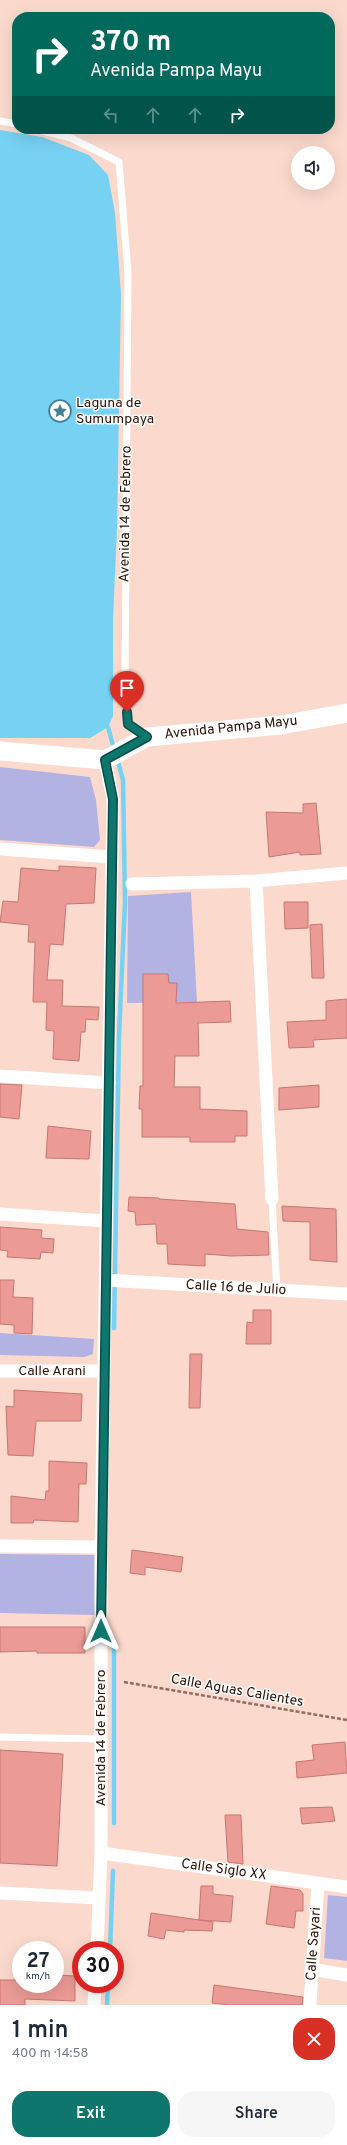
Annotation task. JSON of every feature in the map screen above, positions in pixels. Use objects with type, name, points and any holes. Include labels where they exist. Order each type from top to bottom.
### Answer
[{"type":"street","name":"Avenida Pampa Mayu","points":[[105,760],[147,737],[281,725],[347,713]]},
{"type":"street","points":[[0,751],[105,760]]},
{"type":"street","name":"Avenida 14 de Febrero","points":[[97,1941],[101,1853],[100,1739],[102,1546],[113,799],[105,760]]},
{"type":"street","points":[[0,849],[111,857]]},
{"type":"street","points":[[132,884],[256,881],[347,873]]},
{"type":"street","points":[[256,881],[272,1199]]},
{"type":"street","points":[[0,1076],[109,1083]]},
{"type":"street","points":[[0,1214],[106,1221]]},
{"type":"street","name":"Calle 16 de Julio","points":[[107,1280],[347,1294]]},
{"type":"street","name":"Calle Arani","points":[[0,1371],[104,1371]]},
{"type":"street","points":[[0,1546],[102,1546]]},
{"type":"street","name":"Calle Siglo XX","points":[[101,1853],[347,1887]]},
{"type":"street","name":"Calle Sayari","points":[[310,2005],[311,1969],[318,1884]]},
{"type":"street","points":[[0,1893],[99,1898]]},
{"type":"street","points":[[311,1969],[347,1975]]},
{"type":"street","points":[[94,2005],[95,1993]]},
{"type":"lane","points":[[0,121],[12,123]]},
{"type":"lane","name":"Avenida 14 de Febrero","points":[[56,134],[72,138],[119,162],[128,272],[125,687],[128,724],[147,737]]},
{"type":"lane","points":[[272,1199],[277,1291]]},
{"type":"lane","points":[[0,1737],[100,1739]]},
{"type":"path","name":"Calle Aguas Calientes","points":[[124,1682],[347,1720]]},
{"type":"shaded area","name":"Laguna de Sumumpaya","points":[[0,130],[12,132],[12,134],[42,137],[89,155],[108,175],[115,213],[121,294],[117,528],[113,620],[113,716],[108,727],[90,738],[0,738]]},
{"type":"shaded area","points":[[0,767],[90,777],[96,800],[100,840],[94,847],[0,840]]},
{"type":"shaded area","points":[[191,892],[197,1002],[127,1003],[128,896]]},
{"type":"shaded area","points":[[0,1333],[94,1339],[93,1354],[84,1357],[0,1355]]},
{"type":"shaded area","points":[[0,1554],[95,1555],[95,1615],[0,1613]]},
{"type":"shaded area","points":[[328,1895],[347,1897],[347,1961],[324,1958]]},
{"type":"building","points":[[316,803],[321,854],[300,855],[300,852],[269,857],[266,812],[303,813],[303,804]]},
{"type":"building","points":[[59,866],[96,868],[94,903],[66,904],[63,945],[50,944],[47,980],[63,980],[62,1006],[99,1007],[98,1020],[86,1019],[85,1032],[81,1032],[79,1061],[53,1059],[54,1031],[46,1030],[47,1002],[33,1002],[35,942],[28,942],[29,925],[0,922],[3,901],[18,902],[21,868],[59,871]]},
{"type":"building","points":[[284,902],[308,902],[308,928],[285,929]]},
{"type":"building","points":[[322,924],[324,978],[312,978],[310,925]]},
{"type":"building","points":[[143,974],[168,974],[169,983],[177,983],[176,1003],[230,1001],[231,1022],[198,1023],[199,1056],[175,1056],[174,1087],[200,1087],[200,1109],[247,1111],[247,1136],[235,1136],[235,1142],[190,1142],[190,1137],[142,1137],[142,1109],[139,1109],[140,1086],[143,1086]]},
{"type":"building","points":[[347,999],[347,1038],[313,1040],[314,1047],[289,1048],[287,1022],[326,1020],[326,1001]]},
{"type":"building","points":[[0,1084],[22,1085],[19,1119],[0,1117]]},
{"type":"building","points":[[319,1085],[319,1107],[279,1110],[279,1088]]},
{"type":"building","points":[[48,1126],[91,1131],[89,1159],[46,1158]]},
{"type":"building","points":[[129,1197],[235,1204],[237,1229],[268,1232],[269,1255],[231,1256],[205,1254],[205,1266],[168,1264],[167,1244],[157,1244],[156,1224],[136,1225],[135,1212],[128,1211]]},
{"type":"building","points":[[282,1206],[336,1209],[337,1262],[310,1260],[310,1222],[283,1221]]},
{"type":"building","points":[[0,1227],[42,1230],[41,1238],[54,1239],[53,1253],[41,1252],[40,1259],[7,1257],[8,1251],[0,1250]]},
{"type":"building","points":[[0,1280],[14,1280],[13,1297],[33,1298],[32,1334],[14,1333],[14,1325],[0,1324]]},
{"type":"building","points":[[253,1310],[271,1310],[271,1344],[246,1344],[247,1322],[253,1323]]},
{"type":"building","points":[[190,1354],[202,1354],[200,1408],[189,1408]]},
{"type":"building","points":[[14,1390],[82,1394],[81,1421],[36,1421],[33,1456],[8,1455],[6,1406],[14,1407]]},
{"type":"building","points":[[49,1461],[87,1463],[86,1484],[79,1484],[78,1522],[34,1520],[33,1523],[11,1523],[11,1496],[45,1500],[46,1491],[49,1491]]},
{"type":"building","points":[[132,1550],[183,1557],[181,1572],[145,1567],[145,1575],[130,1573]]},
{"type":"building","points":[[0,1627],[85,1627],[85,1653],[37,1653],[37,1651],[0,1652]]},
{"type":"building","points":[[345,1742],[347,1773],[297,1778],[296,1762],[314,1760],[312,1745]]},
{"type":"building","points":[[0,1750],[63,1754],[57,1866],[0,1863]]},
{"type":"building","points":[[332,1807],[335,1821],[302,1824],[300,1808]]},
{"type":"building","points":[[225,1815],[241,1815],[243,1864],[228,1862]]},
{"type":"building","points":[[201,1886],[213,1886],[213,1894],[233,1896],[231,1922],[199,1920]]},
{"type":"building","points":[[271,1886],[300,1890],[303,1894],[303,1911],[296,1911],[294,1928],[266,1924]]},
{"type":"building","points":[[151,1913],[213,1922],[212,1931],[184,1930],[184,1932],[166,1930],[164,1939],[148,1936]]},
{"type":"building","points":[[64,1975],[72,1976],[72,1993],[75,1993],[75,2001],[25,1999],[25,2005],[0,2005],[0,1980],[12,1980],[12,1993],[64,1993]]},
{"type":"building","points":[[214,1985],[303,1997],[302,2005],[230,2005],[212,2003]]},
{"type":"waterway","points":[[108,727],[114,749]]},
{"type":"waterway","points":[[114,1328],[119,1036],[125,902],[123,780],[117,758]]},
{"type":"waterway","points":[[114,1643],[114,1823]]},
{"type":"waterway","points":[[110,1941],[113,1871]]},
{"type":"waterway","points":[[107,2005],[108,1993]]},
{"type":"place","name":"Laguna de Sumumpaya","points":[[60,411]]},
{"type":"route","points":[[101,1631],[113,799],[105,760],[147,737],[128,724],[127,712]]}]
